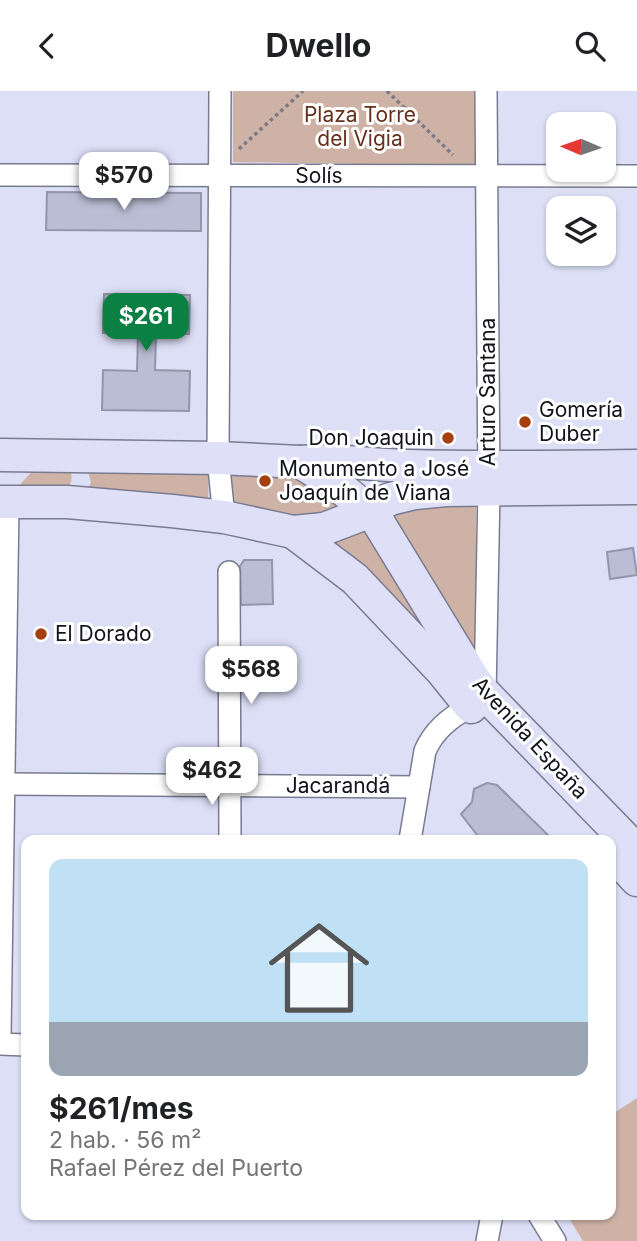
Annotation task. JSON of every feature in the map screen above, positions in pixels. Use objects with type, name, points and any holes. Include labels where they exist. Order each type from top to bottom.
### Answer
[{"type":"main road","points":[[0,455],[300,462],[321,460],[404,466],[489,479],[637,488]]},
{"type":"main road","points":[[52,456],[79,471],[82,477],[75,494],[66,502]]},
{"type":"main road","points":[[52,456],[22,472],[4,502],[66,502],[159,510],[224,517],[293,532],[324,529],[358,516],[390,499],[415,493],[446,490],[489,479],[637,466]]},
{"type":"main road","name":"Avenida España","points":[[300,462],[336,484],[377,520],[471,676],[478,700],[595,835]]},
{"type":"main road","name":"Avenida España","points":[[293,532],[355,579],[442,670],[478,700],[637,851]]},
{"type":"main road","points":[[616,857],[637,880]]},
{"type":"street","points":[[220,91],[218,458],[224,517]]},
{"type":"street","name":"Arturo Santana","points":[[478,700],[489,479],[481,176],[486,91]]},
{"type":"street","name":"Solís","points":[[0,175],[220,171],[637,176]]},
{"type":"street","points":[[0,1037],[5,784],[4,502]]},
{"type":"street","points":[[229,572],[230,835]]},
{"type":"street","points":[[411,835],[425,751],[430,738],[456,714],[478,700]]},
{"type":"street","name":"Jacarandá","points":[[5,784],[419,787]]},
{"type":"street","points":[[0,1044],[21,1045]]},
{"type":"street","points":[[487,1241],[491,1220]]},
{"type":"street","points":[[541,1220],[555,1241]]},
{"type":"path","points":[[220,171],[303,91]]},
{"type":"path","points":[[387,91],[481,176]]},
{"type":"green space","name":"Plaza Torre del Vigia","points":[[233,91],[478,91],[477,166],[233,162]]},
{"type":"green space","points":[[209,466],[208,506],[85,492],[91,483],[88,471]]},
{"type":"green space","points":[[34,469],[71,471],[72,478],[68,488],[17,488]]},
{"type":"green space","points":[[230,470],[294,476],[343,507],[299,517],[275,515],[237,505],[231,501]]},
{"type":"green space","points":[[427,502],[476,505],[476,652],[470,653],[387,514]]},
{"type":"green space","points":[[364,524],[461,675],[325,537]]},
{"type":"green space","points":[[637,1098],[637,1241],[583,1241],[570,1220],[616,1220],[616,1112]]},
{"type":"building","points":[[47,192],[201,193],[201,231],[46,230]]},
{"type":"building","points":[[104,294],[190,295],[189,334],[156,333],[155,370],[190,371],[189,411],[102,410],[103,370],[137,371],[138,334],[103,333]]},
{"type":"building","points":[[633,548],[637,575],[610,579],[607,552]]},
{"type":"building","points":[[244,560],[272,560],[273,604],[241,605],[240,566]]},
{"type":"building","points":[[487,783],[497,785],[548,835],[477,835],[461,814],[472,802],[474,789]]},
{"type":"place","name":"Gomería Duber","points":[[525,422]]},
{"type":"place","name":"Don Joaquin","points":[[448,438]]},
{"type":"place","name":"Monumento a José Joaquín de Viana","points":[[265,481]]},
{"type":"place","name":"El Dorado","points":[[41,634]]}]
